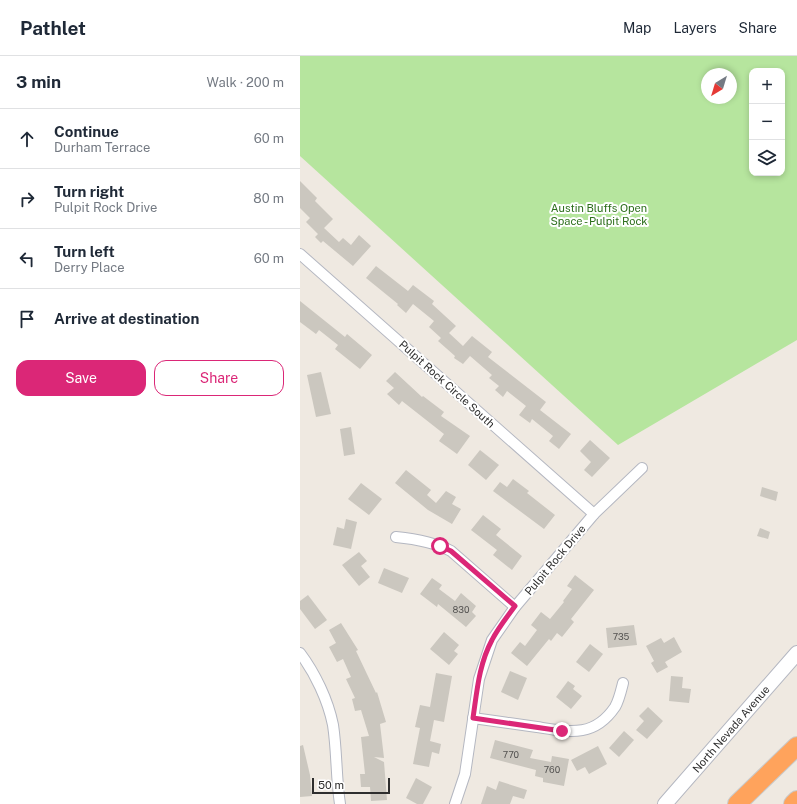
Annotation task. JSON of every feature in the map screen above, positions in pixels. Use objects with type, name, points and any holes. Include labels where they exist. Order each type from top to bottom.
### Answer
[{"type":"highway","points":[[737,804],[797,742]]},
{"type":"highway","points":[[759,782],[797,746]]},
{"type":"highway","points":[[793,804],[797,800]]},
{"type":"main road","name":"North Nevada Avenue","points":[[665,804],[797,653]]},
{"type":"street","name":"Pulpit Rock Circle South","points":[[300,254],[594,514]]},
{"type":"street","name":"Pulpit Rock Drive","points":[[455,804],[465,774],[478,679],[486,654],[498,629],[515,606],[594,514],[642,468]]},
{"type":"street","points":[[396,537],[418,540],[440,546],[451,551],[515,606]]},
{"type":"street","points":[[300,653],[321,689],[333,724],[340,804]]},
{"type":"street","points":[[473,718],[562,731],[579,732],[598,724],[606,717],[616,706],[623,684]]},
{"type":"green space","name":"Austin Bluffs Open Space - Pulpit Rock","points":[[300,56],[797,56],[797,340],[618,445],[300,156]]},
{"type":"building","points":[[300,181],[317,198],[315,201],[333,219],[324,228],[339,242],[343,238],[351,245],[359,235],[371,246],[353,266],[323,241],[321,243],[315,237],[318,234],[306,222],[310,218],[300,208]]},
{"type":"building","points":[[376,266],[408,291],[413,285],[434,301],[432,304],[456,326],[449,333],[463,346],[472,336],[492,352],[488,357],[546,402],[540,410],[571,434],[559,449],[549,441],[553,436],[532,419],[530,423],[519,415],[526,406],[507,391],[503,397],[495,390],[499,386],[489,378],[492,375],[470,356],[463,364],[454,358],[455,356],[438,341],[441,338],[429,327],[434,321],[413,304],[406,313],[397,305],[398,304],[366,278]]},
{"type":"building","points":[[300,301],[345,337],[347,334],[372,355],[360,369],[335,349],[338,345],[319,330],[316,334],[300,322]]},
{"type":"building","points":[[321,372],[331,414],[316,417],[307,375]]},
{"type":"building","points":[[395,372],[422,397],[423,396],[444,412],[441,416],[470,436],[457,454],[439,441],[444,434],[402,401],[399,405],[387,394],[394,388],[386,381]]},
{"type":"building","points":[[351,427],[355,454],[344,456],[340,429]]},
{"type":"building","points":[[590,440],[610,458],[592,477],[584,470],[591,462],[580,451]]},
{"type":"building","points":[[480,450],[499,465],[486,480],[468,465]]},
{"type":"building","points":[[406,470],[431,490],[427,495],[436,503],[446,491],[456,497],[452,504],[461,509],[452,524],[428,510],[395,483]]},
{"type":"building","points":[[513,479],[529,491],[527,493],[555,515],[544,529],[493,491],[500,482],[507,487]]},
{"type":"building","points":[[361,483],[382,499],[369,515],[348,499]]},
{"type":"building","points":[[762,487],[778,492],[776,501],[760,496]]},
{"type":"building","points":[[483,515],[501,529],[496,535],[522,556],[512,570],[493,555],[497,550],[471,530]]},
{"type":"building","points":[[346,519],[357,522],[351,549],[333,545],[337,527],[344,529]]},
{"type":"building","points":[[760,528],[770,532],[768,539],[757,536]]},
{"type":"building","points":[[359,552],[367,561],[361,566],[370,577],[359,586],[342,565]]},
{"type":"building","points":[[384,568],[409,578],[402,593],[378,583]]},
{"type":"building","points":[[575,575],[594,590],[571,619],[574,622],[562,637],[557,633],[551,641],[549,639],[527,666],[511,653],[520,642],[525,646],[537,630],[531,625],[541,612],[550,619],[564,602],[563,601],[572,589],[567,586]]},
{"type":"building","points":[[432,578],[442,585],[439,589],[455,601],[461,593],[476,606],[472,612],[476,616],[466,627],[438,604],[437,607],[420,594]]},
{"type":"building","points":[[308,595],[327,620],[315,629],[300,609],[300,601]]},
{"type":"building","points":[[341,623],[358,650],[356,651],[376,693],[377,692],[386,722],[380,724],[384,758],[374,757],[384,762],[387,800],[371,801],[370,787],[361,787],[360,774],[365,774],[361,737],[369,736],[361,710],[355,711],[352,699],[355,698],[346,679],[351,677],[343,659],[337,662],[329,647],[336,643],[329,630]]},
{"type":"building","points":[[634,625],[637,645],[608,648],[606,628]]},
{"type":"building","points":[[444,632],[459,645],[454,651],[458,654],[449,665],[430,649]]},
{"type":"building","points":[[674,637],[682,652],[665,662],[668,667],[657,673],[651,663],[654,661],[646,646],[661,638],[664,643]]},
{"type":"building","points":[[590,644],[603,654],[589,672],[576,662]]},
{"type":"building","points":[[510,671],[527,678],[518,700],[501,692]]},
{"type":"building","points":[[436,673],[452,676],[444,722],[434,720],[430,741],[441,744],[439,754],[432,752],[429,767],[413,764],[420,728],[415,727],[420,705],[430,707]]},
{"type":"building","points":[[671,676],[683,677],[682,688],[691,689],[689,703],[669,701]]},
{"type":"building","points":[[568,681],[575,686],[573,689],[582,696],[571,709],[556,697]]},
{"type":"building","points":[[648,707],[663,721],[647,739],[636,730],[644,721],[639,716]]},
{"type":"building","points":[[624,731],[634,740],[619,757],[609,748]]},
{"type":"building","points":[[495,740],[533,750],[530,758],[551,762],[552,756],[569,759],[564,786],[543,782],[543,778],[535,776],[536,770],[490,758]]},
{"type":"building","points":[[303,745],[310,775],[312,796],[300,797],[300,746]]},
{"type":"building","points":[[598,746],[607,764],[589,774],[585,767],[577,771],[571,760]]},
{"type":"building","points":[[416,778],[432,787],[423,804],[417,804],[406,798]]},
{"type":"building","points":[[499,781],[527,790],[524,799],[513,796],[510,804],[481,804],[487,786],[496,790]]},
{"type":"route","points":[[440,546],[451,551],[515,606],[498,629],[486,654],[478,679],[473,718],[562,731]]}]
